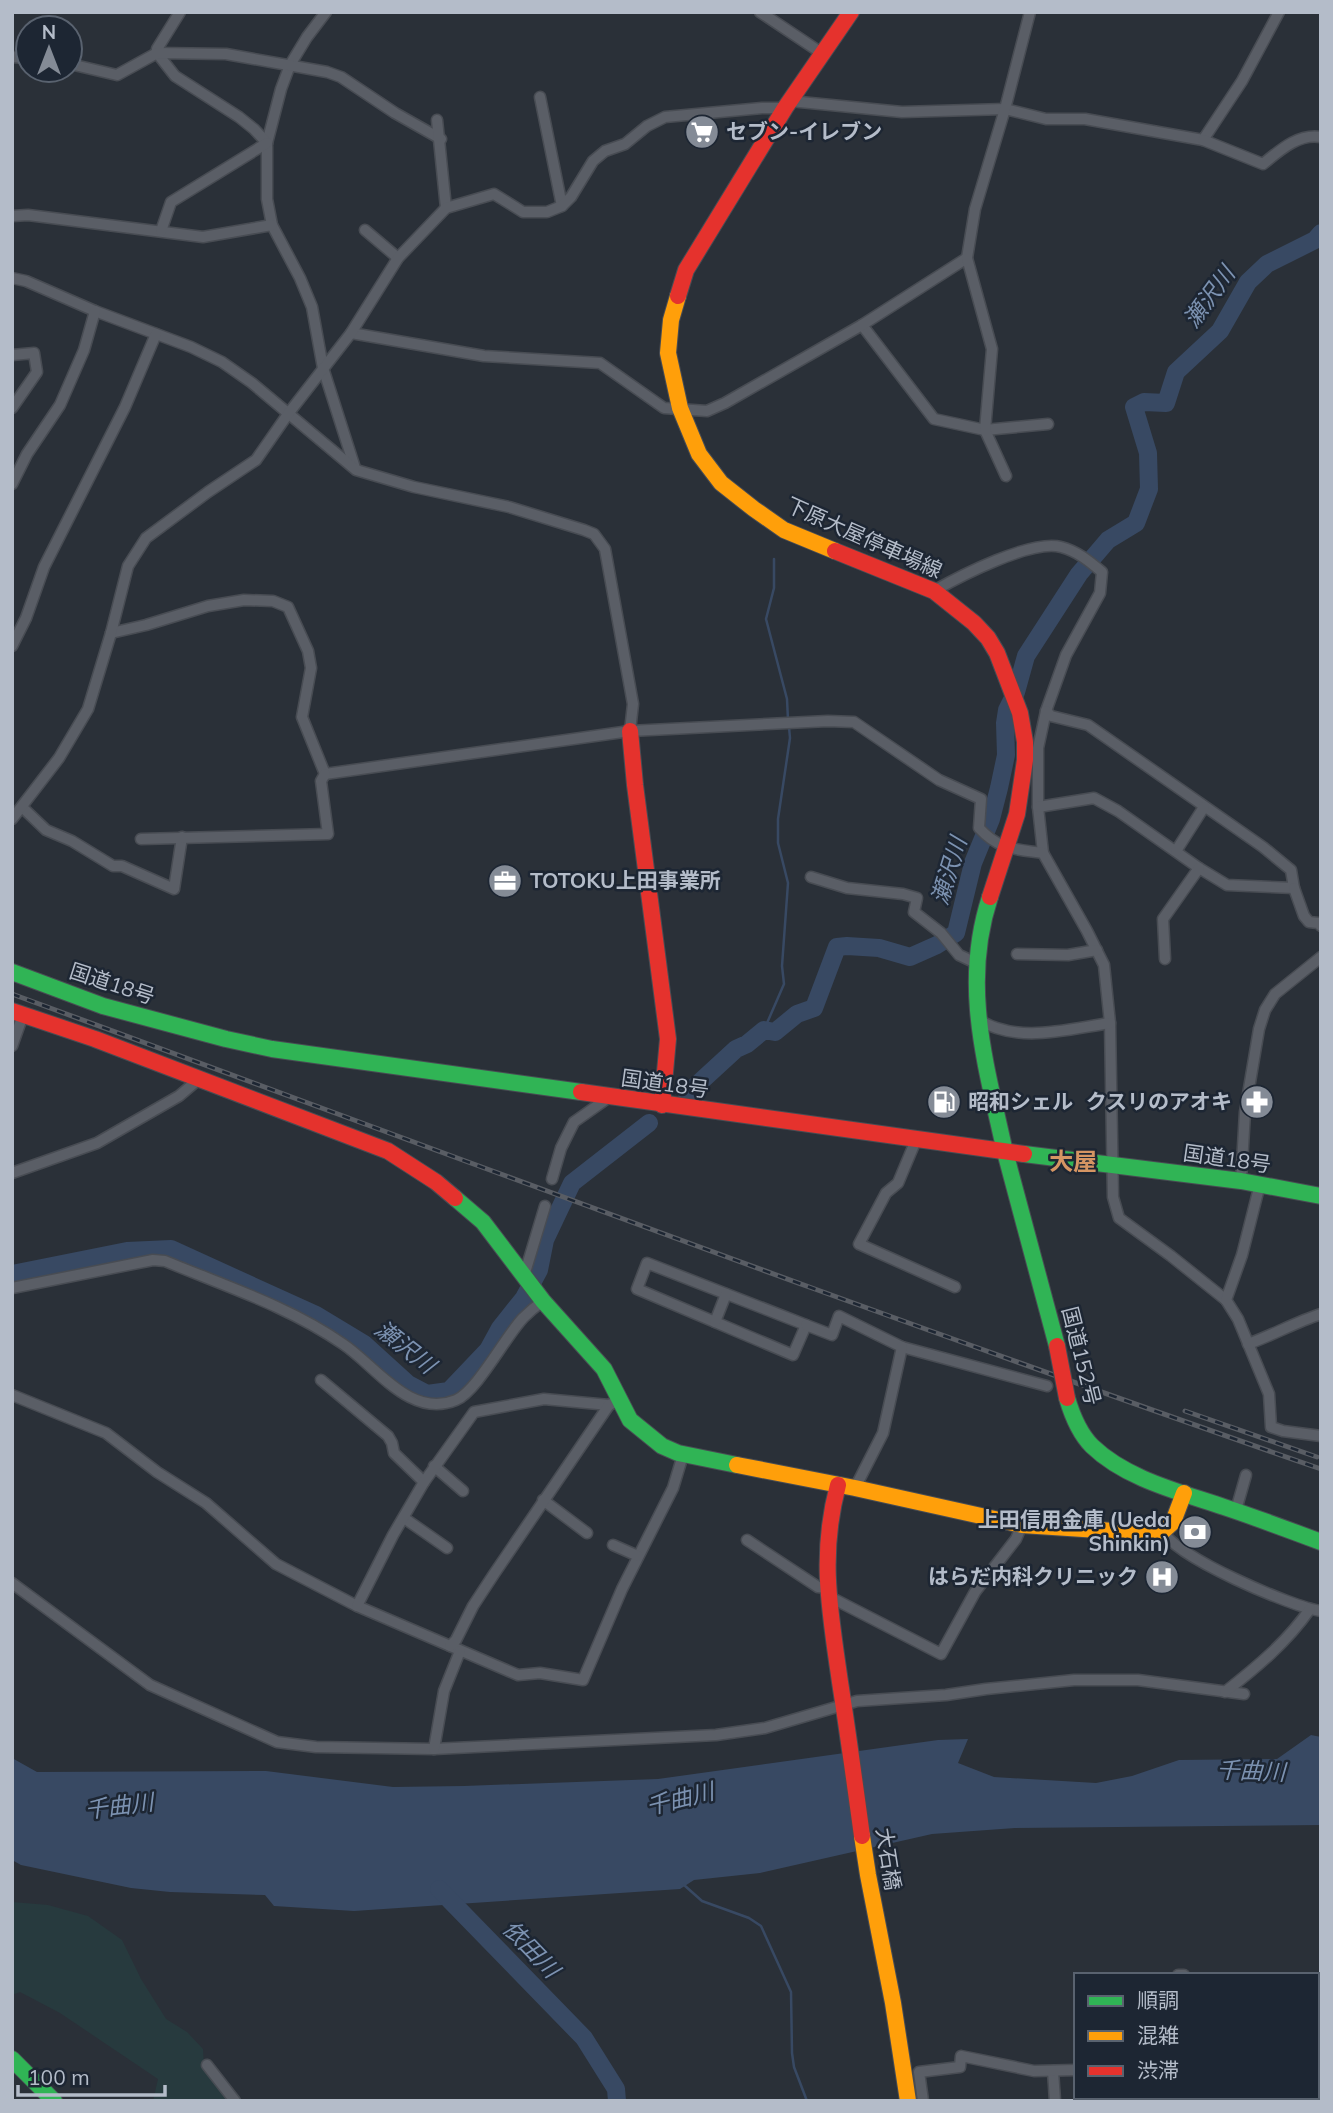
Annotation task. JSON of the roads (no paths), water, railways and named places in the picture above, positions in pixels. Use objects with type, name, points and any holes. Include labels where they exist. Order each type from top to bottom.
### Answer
[{"type":"main road","name":"下原大屋停車場線","points":[[851,12],[788,104],[686,270],[671,320],[668,353],[688,431],[699,454],[721,483],[784,530],[947,598],[992,645],[1003,666],[1024,726],[1026,757],[1007,849],[987,904],[976,963],[979,1020],[1005,1152]]},
{"type":"main road","points":[[630,731],[668,1039],[662,1105]]},
{"type":"main road","name":"国道18号","points":[[12,972],[103,1006],[272,1049],[916,1140],[1241,1181],[1321,1196]]},
{"type":"main road","points":[[18,1013],[388,1151],[436,1182],[483,1222],[541,1298],[604,1369],[615,1402],[630,1420],[662,1446],[683,1455],[846,1486],[1021,1525],[1163,1531],[1173,1522],[1184,1493]]},
{"type":"main road","name":"国道152号","points":[[1005,1152],[1057,1346],[1067,1398],[1072,1415],[1091,1445],[1138,1474],[1321,1542]]},
{"type":"main road","name":"大石橋","points":[[846,1486],[830,1510],[825,1560],[828,1592],[868,1875],[893,2003],[908,2101]]},
{"type":"main road","points":[[12,2059],[54,2101]]},
{"type":"street","points":[[180,12],[163,38],[157,53],[175,76],[239,117],[267,143]]},
{"type":"street","points":[[326,12],[290,65],[281,89],[267,143],[267,199],[272,225],[312,307],[323,368],[356,470]]},
{"type":"street","points":[[760,12],[823,54]]},
{"type":"street","points":[[1006,476],[985,430],[992,349],[967,258],[975,209],[1030,12]]},
{"type":"street","points":[[1203,140],[1242,81],[1279,12]]},
{"type":"street","points":[[84,67],[117,75],[157,53],[226,54],[327,72],[341,77],[395,113],[441,139]]},
{"type":"street","points":[[540,97],[562,206]]},
{"type":"street","points":[[12,819],[59,758],[88,709],[128,566],[146,538],[257,460],[288,414],[351,332],[398,258],[446,208],[494,194],[523,212],[547,212],[562,206],[571,197],[593,161],[605,151],[625,144],[646,126],[665,117],[788,104],[902,112],[989,108],[1046,119],[1085,119],[1203,140],[1263,164],[1289,143],[1314,136],[1321,137]]},
{"type":"street","points":[[438,120],[446,208]]},
{"type":"street","points":[[161,231],[171,202],[267,143]]},
{"type":"street","points":[[12,216],[28,215],[202,237],[272,225]]},
{"type":"street","points":[[365,230],[398,258]]},
{"type":"street","points":[[351,332],[484,356],[600,363],[664,408],[707,411],[862,325],[967,258]]},
{"type":"street","points":[[12,278],[26,281],[222,362],[252,383],[356,470],[509,507],[594,534],[605,549],[633,704],[630,731]]},
{"type":"street","points":[[12,484],[27,453],[60,405],[84,350],[95,311]]},
{"type":"street","points":[[862,325],[934,419],[985,430],[1048,424]]},
{"type":"street","points":[[12,646],[26,618],[44,567],[125,407],[156,334]]},
{"type":"street","points":[[12,355],[34,353],[37,372],[12,408]]},
{"type":"street","points":[[934,591],[957,578],[1042,545],[1059,546],[1082,555],[1102,572],[1100,593],[1066,655],[1046,711],[1038,748],[1038,807],[1042,853],[1104,965],[1110,1023],[1113,1196],[1119,1218],[1171,1255],[1226,1300],[1238,1319],[1269,1394],[1271,1427],[1321,1436]]},
{"type":"street","points":[[111,633],[208,606],[244,600],[273,601],[288,607],[308,651],[310,668],[302,717],[325,774]]},
{"type":"street","points":[[1046,711],[1051,716],[1088,725],[1263,847],[1291,870],[1304,916],[1309,922],[1321,926]]},
{"type":"street","points":[[325,774],[630,731],[854,722],[939,780],[981,799],[979,828],[986,836],[1007,849],[1042,853]]},
{"type":"street","points":[[141,839],[328,834],[321,781],[325,774]]},
{"type":"street","points":[[1038,807],[1094,798],[1118,811],[1227,886],[1294,888]]},
{"type":"street","points":[[23,807],[46,830],[72,841],[113,866],[122,866],[174,889],[183,837]]},
{"type":"street","points":[[1175,851],[1204,807]]},
{"type":"street","points":[[1165,959],[1163,919],[1199,869]]},
{"type":"street","points":[[811,877],[847,888],[904,894],[917,898],[914,912],[941,933],[959,955],[976,963]]},
{"type":"street","points":[[1017,954],[1068,955],[1097,950]]},
{"type":"street","points":[[1241,1181],[1245,1112],[1259,1029],[1265,1010],[1275,994],[1321,957]]},
{"type":"street","points":[[12,1046],[18,1013]]},
{"type":"street","points":[[979,1020],[992,1028],[1036,1034],[1110,1023]]},
{"type":"street","points":[[12,1173],[97,1143],[179,1096],[199,1080]]},
{"type":"street","points":[[552,1179],[561,1148],[574,1122],[608,1098]]},
{"type":"street","points":[[916,1140],[898,1183],[886,1193],[859,1244],[955,1287]]},
{"type":"street","points":[[1226,1300],[1242,1255],[1260,1184]]},
{"type":"street","points":[[526,1278],[545,1206]]},
{"type":"street","points":[[12,1288],[153,1260],[165,1261],[310,1323],[345,1345],[399,1391],[425,1403],[440,1404],[458,1399],[466,1392],[481,1376],[522,1318],[541,1298]]},
{"type":"street","points":[[806,1325],[793,1354],[637,1289],[647,1263],[832,1335],[839,1316],[902,1347],[1047,1386]]},
{"type":"street","points":[[715,1322],[726,1294]]},
{"type":"street","points":[[1248,1344],[1321,1314]]},
{"type":"street","points":[[846,1486],[883,1433],[902,1347]]},
{"type":"street","points":[[321,1380],[388,1436],[394,1453],[424,1482]]},
{"type":"street","points":[[12,1395],[106,1433],[158,1472],[206,1503],[276,1564],[357,1606],[518,1675],[540,1673],[583,1680],[622,1589],[673,1488],[683,1455]]},
{"type":"street","points":[[357,1606],[424,1482],[474,1412],[544,1399],[615,1402]]},
{"type":"street","points":[[434,1749],[456,1640],[473,1606],[543,1500],[615,1402]]},
{"type":"street","points":[[434,1466],[463,1491]]},
{"type":"street","points":[[1236,1510],[1247,1475]]},
{"type":"street","points":[[543,1500],[587,1533]]},
{"type":"street","points":[[404,1518],[447,1548]]},
{"type":"street","points":[[747,1540],[818,1587],[941,1654],[975,1592],[1016,1539],[1021,1525]]},
{"type":"street","points":[[1163,1531],[1173,1544],[1197,1560],[1257,1589],[1316,1610],[1266,1659],[1225,1692]]},
{"type":"street","points":[[612,1545],[638,1556]]},
{"type":"street","points":[[12,1583],[150,1685],[277,1742],[316,1747],[434,1749],[716,1735],[845,1712],[857,1701],[946,1695],[1074,1679],[1138,1679],[1244,1694]]},
{"type":"street","points":[[923,2101],[919,2072],[960,2067],[961,2056],[1034,2071],[1074,2070]]},
{"type":"street","points":[[207,2065],[235,2101]]},
{"type":"street","points":[[1053,2071],[1055,2101]]},
{"type":"water","name":"千曲川","points":[[1311,1735],[1321,1737],[1321,1825],[1015,1828],[932,1834],[760,1873],[694,1880],[680,1889],[354,1911],[274,1906],[265,1895],[131,1888],[21,1865],[12,1860],[12,1758],[37,1772],[266,1771],[393,1787],[464,1786],[658,1779],[938,1740],[968,1739],[958,1763],[994,1777],[1096,1783],[1132,1776],[1179,1760],[1277,1759]]},
{"type":"waterway","name":"瀬沢川","points":[[687,1094],[736,1049],[764,1030],[775,1032],[797,1014],[814,1008],[837,947],[879,948],[910,957],[956,933],[973,863],[991,819],[999,788],[1006,755],[1007,710],[1016,692],[1026,656],[1079,574],[1108,540],[1136,523],[1149,489],[1148,453],[1134,407],[1144,402],[1166,403],[1176,372],[1220,331],[1248,282],[1267,264],[1315,240],[1321,233]]},
{"type":"waterway","points":[[774,559],[774,588],[766,619],[787,699],[788,720]]},
{"type":"waterway","points":[[764,1030],[784,984],[782,966],[788,883],[778,843],[778,819],[790,738],[789,727]]},
{"type":"waterway","name":"瀬沢川","points":[[12,1274],[127,1251],[171,1249],[316,1315],[364,1344],[408,1384],[427,1394],[449,1391],[488,1350],[500,1328],[524,1298],[539,1270],[545,1240],[572,1183],[649,1123]]},
{"type":"waterway","points":[[684,1885],[702,1901],[749,1918],[761,1926],[791,1992],[794,2067],[807,2101]]},
{"type":"waterway","name":"依田川","points":[[439,1889],[584,2038],[616,2089],[617,2101]]},
{"type":"railway","points":[[12,994],[829,1294],[1321,1469]]},
{"type":"railway","points":[[1185,1411],[1317,1457]]},
{"type":"place","name":"セブン-イレブン","points":[[702,132]]},
{"type":"place","name":"TOTOKU上田事業所","points":[[505,881]]},
{"type":"place","name":"昭和シェル","points":[[944,1102]]},
{"type":"place","name":"クスリのアオキ","points":[[1257,1102]]},
{"type":"place","name":"上田信用金庫 (Ueda Shinkin)","points":[[1195,1532]]},
{"type":"place","name":"はらだ内科クリニック","points":[[1162,1577]]},
{"type":"district","name":"大屋","points":[[1073,1162]]}]
